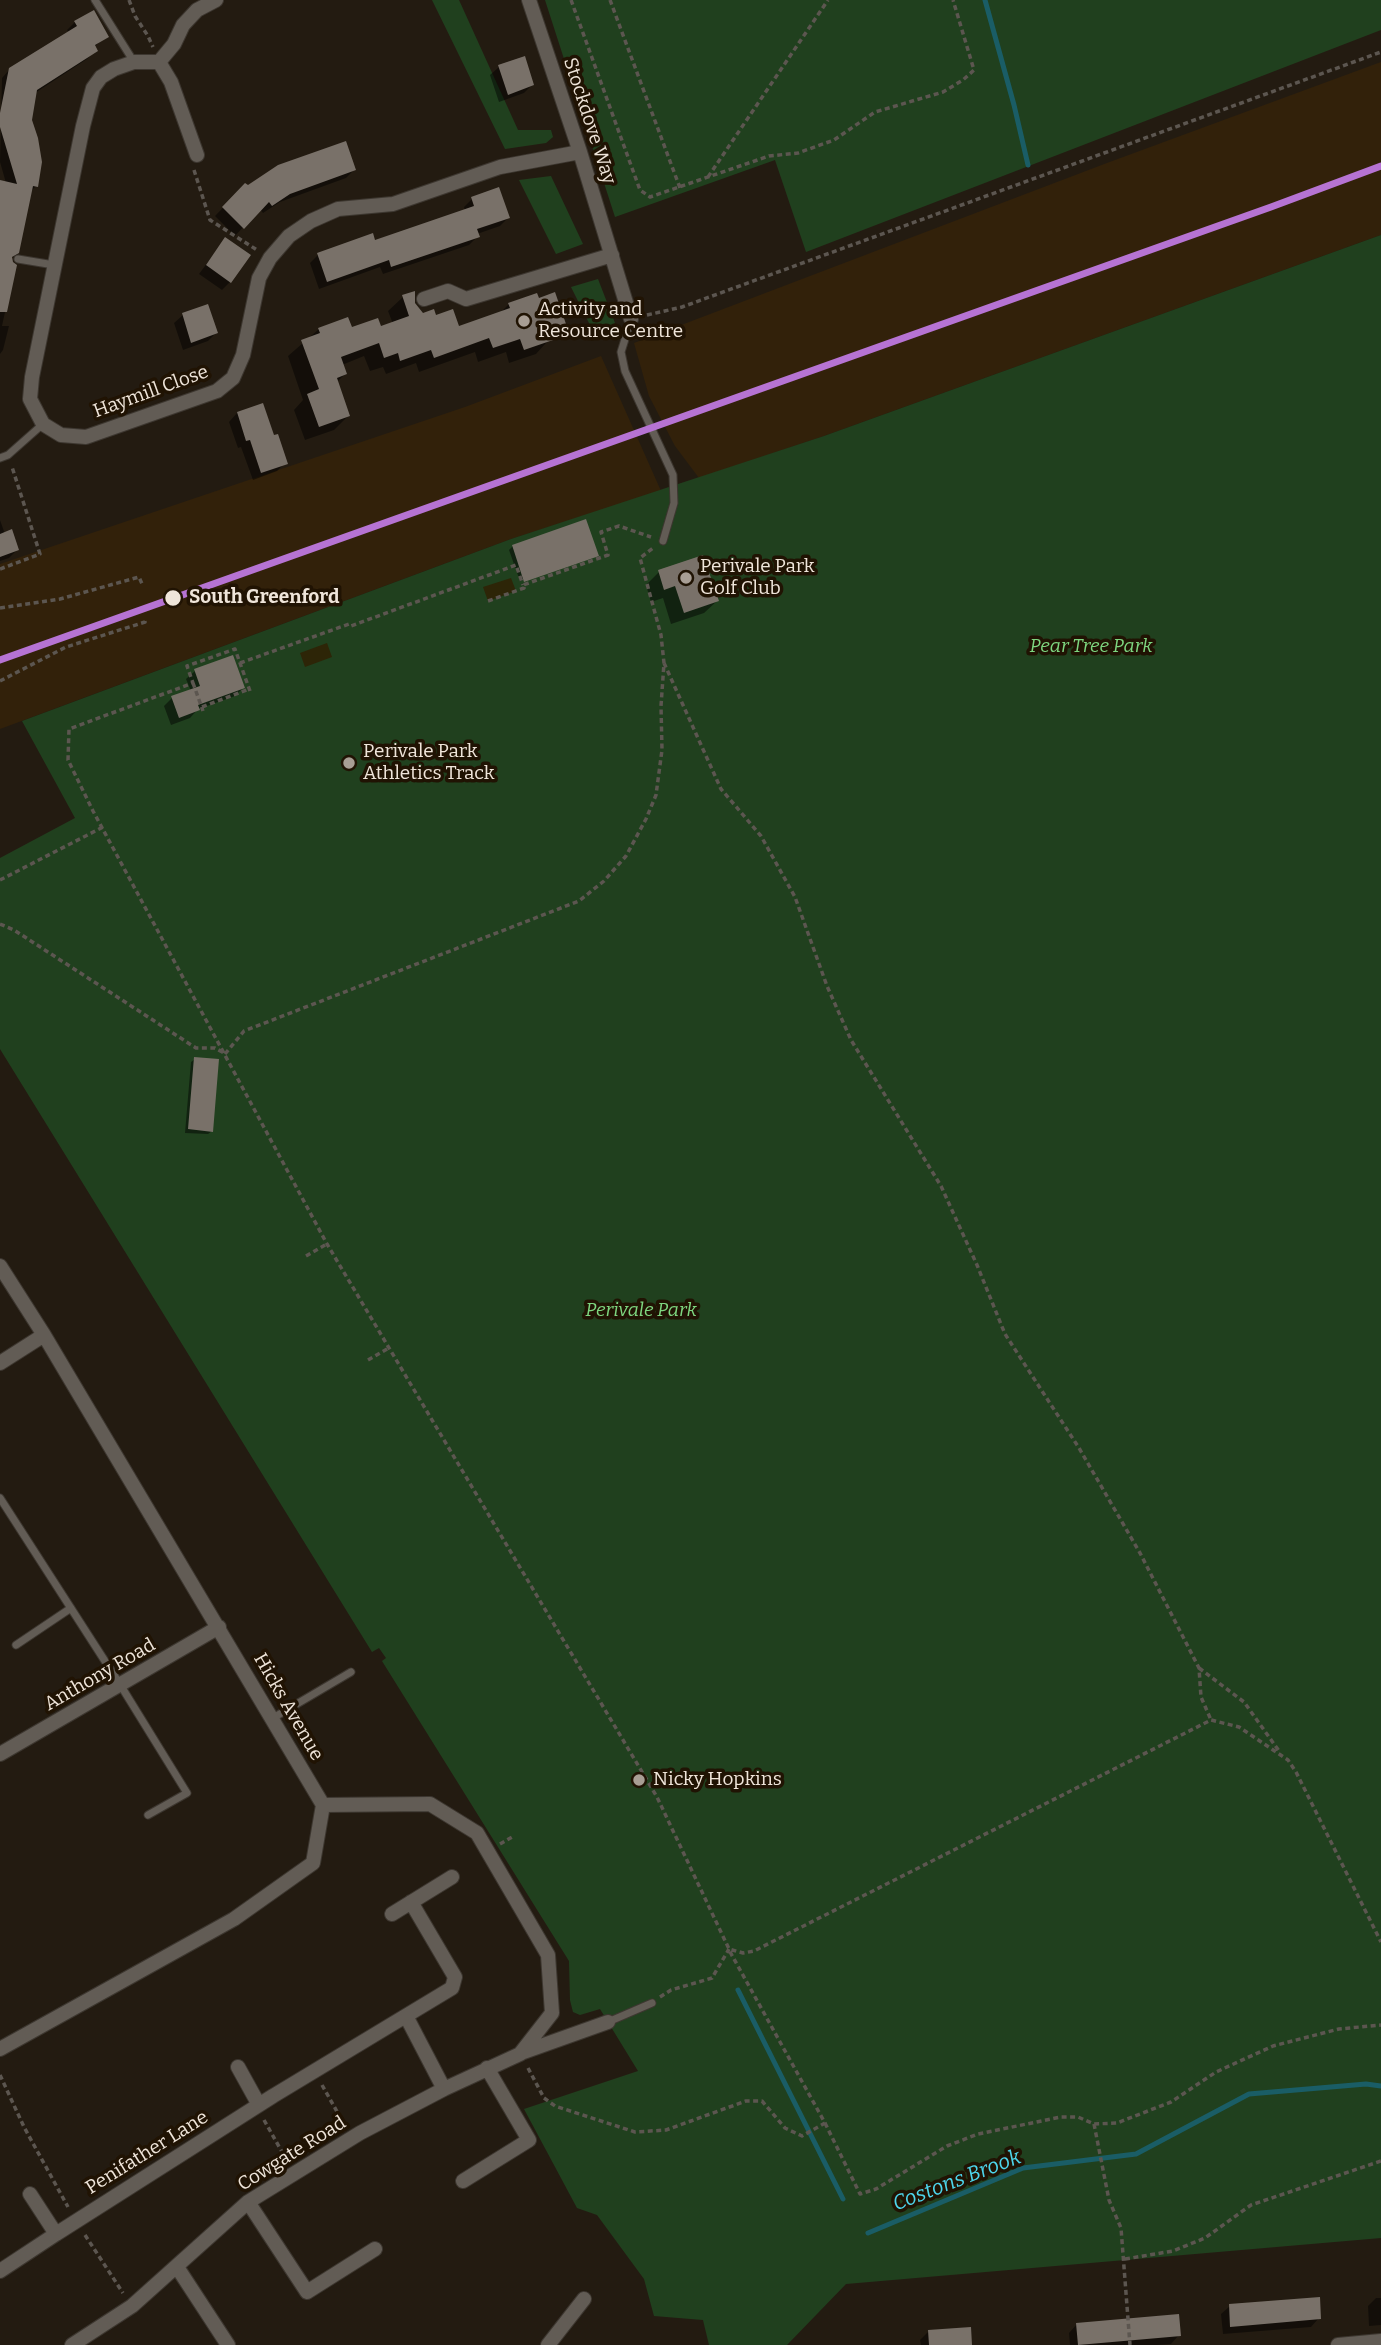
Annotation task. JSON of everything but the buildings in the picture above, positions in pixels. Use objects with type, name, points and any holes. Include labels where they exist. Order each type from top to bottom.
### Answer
[{"type":"street","points":[[159,62],[174,44],[183,24],[197,10],[216,0]]},
{"type":"street","name":"Stockdove Way","points":[[529,0],[580,152],[631,319]]},
{"type":"street","points":[[43,424],[30,399],[32,377],[93,88],[101,77],[114,69],[134,62],[159,62]]},
{"type":"street","points":[[159,62],[171,82],[197,155]]},
{"type":"street","name":"Haymill Close","points":[[43,424],[61,435],[86,437],[217,391],[233,378],[243,355],[259,278],[270,258],[289,236],[311,221],[338,209],[393,204],[500,167],[580,152]]},
{"type":"street","points":[[424,299],[448,291],[466,299],[612,254]]},
{"type":"street","name":"Hicks Avenue","points":[[0,1266],[219,1627],[323,1805]]},
{"type":"street","points":[[0,1363],[44,1335]]},
{"type":"street","name":"Anthony Road","points":[[0,1755],[219,1627]]},
{"type":"street","name":"Cowgate Road","points":[[323,1805],[430,1804],[477,1833],[548,1955],[552,2013],[520,2053]]},
{"type":"street","points":[[0,2049],[234,1919],[313,1863],[323,1805]]},
{"type":"street","points":[[392,1914],[452,1877]]},
{"type":"street","name":"Penifather Lane","points":[[0,2271],[259,2105],[452,1988],[455,1977],[411,1902]]},
{"type":"street","points":[[406,2016],[444,2089]]},
{"type":"street","name":"Cowgate Road","points":[[72,2345],[132,2306],[248,2203],[352,2138],[444,2089],[520,2053],[608,2022]]},
{"type":"street","points":[[238,2067],[259,2105]]},
{"type":"street","points":[[463,2181],[529,2140],[487,2068]]},
{"type":"street","points":[[30,2194],[56,2234]]},
{"type":"street","points":[[248,2203],[307,2292],[375,2249]]},
{"type":"street","points":[[177,2267],[228,2345]]},
{"type":"street","points":[[548,2345],[584,2299]]},
{"type":"street","points":[[1338,2345],[1381,2342]]},
{"type":"lane","points":[[96,0],[134,62]]},
{"type":"lane","points":[[18,259],[55,265]]},
{"type":"lane","points":[[631,319],[621,352],[625,371],[673,475],[674,503],[663,541]]},
{"type":"lane","points":[[4,456],[43,424]]},
{"type":"lane","points":[[0,1498],[187,1793],[148,1815]]},
{"type":"lane","points":[[16,1645],[71,1608]]},
{"type":"lane","points":[[272,1718],[351,1672]]},
{"type":"lane","points":[[608,2022],[652,2003]]},
{"type":"path","points":[[129,0],[159,62]]},
{"type":"path","points":[[571,0],[640,190],[650,197],[769,156],[799,153],[834,140],[875,112],[943,92],[963,80],[974,70],[953,0]]},
{"type":"path","points":[[610,0],[680,188]]},
{"type":"path","points":[[706,178],[828,0]]},
{"type":"path","points":[[631,319],[682,307],[1381,52]]},
{"type":"path","points":[[197,155],[192,167],[210,220],[270,258]]},
{"type":"path","points":[[0,569],[40,554],[4,456]]},
{"type":"path","points":[[523,585],[608,555],[601,532],[619,526],[663,541]]},
{"type":"path","points":[[225,1054],[244,1031],[579,901],[604,881],[626,856],[656,795],[662,750],[664,663],[661,635],[640,558],[663,541]]},
{"type":"path","points":[[240,663],[349,624],[351,626],[516,565],[524,588],[488,601]]},
{"type":"path","points":[[0,608],[60,599],[139,577],[143,586]]},
{"type":"path","points":[[0,681],[66,647],[145,622],[144,618]]},
{"type":"path","points":[[235,649],[250,690],[202,709],[193,683],[187,666],[235,649]]},
{"type":"path","points":[[664,663],[721,789],[761,836],[795,897],[827,986],[851,1040],[941,1186],[977,1265],[1004,1334],[1079,1448],[1140,1552],[1199,1668],[1201,1697],[1211,1720]]},
{"type":"path","points":[[193,683],[69,729],[68,760],[327,1244],[657,1797],[729,1949],[825,2123],[860,2194],[876,2189],[947,2146],[978,2134],[1061,2117],[1078,2118],[1094,2124],[1117,2123],[1171,2102],[1216,2072],[1273,2046],[1339,2029],[1381,2025]]},
{"type":"path","points":[[0,880],[103,827]]},
{"type":"path","points":[[0,924],[14,930],[196,1048],[215,1048],[225,1054]]},
{"type":"path","points":[[306,1256],[327,1244]]},
{"type":"path","points":[[368,1360],[389,1348]]},
{"type":"path","points":[[1199,1668],[1244,1702],[1296,1772],[1381,1942]]},
{"type":"path","points":[[729,1949],[743,1953],[754,1951],[1211,1720],[1239,1727],[1281,1755]]},
{"type":"path","points":[[652,2003],[671,1990],[712,1978],[729,1949]]},
{"type":"path","points":[[520,2053],[544,2098],[555,2106],[635,2132],[666,2130],[746,2101],[762,2101],[785,2128],[802,2136],[825,2123]]},
{"type":"path","points":[[314,2071],[352,2138]]},
{"type":"path","points":[[0,2075],[24,2127],[75,2221],[132,2306]]},
{"type":"path","points":[[259,2105],[260,2113],[295,2174]]},
{"type":"path","points":[[1094,2124],[1109,2200],[1121,2228],[1130,2345]]},
{"type":"path","points":[[1125,2259],[1173,2251],[1205,2238],[1251,2205],[1381,2161]]},
{"type":"shaded area","points":[[1381,62],[1381,235],[824,436],[699,478],[675,446],[649,396],[634,343]]},
{"type":"shaded area","points":[[601,356],[661,491],[511,539],[0,729],[0,564],[465,407]]},
{"type":"green space","points":[[432,0],[459,0],[518,130],[551,130],[553,137],[546,143],[505,149]]},
{"type":"green space","points":[[545,0],[1381,0],[1381,30],[806,252],[775,160],[615,217]]},
{"type":"green space","points":[[551,176],[583,244],[556,254],[519,180]]},
{"type":"green space","name":"Perivale Park","points":[[1381,235],[1381,2238],[846,2284],[787,2345],[709,2345],[703,2320],[654,2316],[644,2279],[597,2215],[577,2208],[524,2109],[638,2071],[600,2009],[580,2015],[573,2012],[569,1961],[382,1661],[386,1658],[379,1648],[372,1652],[0,1049],[0,858],[75,818],[22,721],[511,539],[824,436]]},
{"type":"green space","points":[[598,279],[615,323],[595,335],[571,287]]},
{"type":"sand","points":[[511,578],[516,591],[488,601],[483,587]]},
{"type":"sand","points":[[327,643],[332,657],[305,667],[300,653]]},
{"type":"waterway","points":[[985,0],[1028,165]]},
{"type":"waterway","points":[[738,1990],[843,2199]]},
{"type":"waterway","name":"Costons Brook","points":[[868,2233],[1023,2168],[1136,2154],[1249,2094],[1366,2084],[1381,2086]]},
{"type":"transit line","points":[[0,660],[1381,166]]},
{"type":"place","name":"Activity and Resource Centre","points":[[524,321]]},
{"type":"place","name":"Perivale Park Golf Club","points":[[686,578]]},
{"type":"place","name":"South Greenford","points":[[173,598]]},
{"type":"place","name":"Perivale Park Athletics Track","points":[[349,763]]},
{"type":"place","name":"Nicky Hopkins","points":[[639,1780]]},
{"type":"park label","name":"Pear Tree Park","points":[[1091,647]]}]
